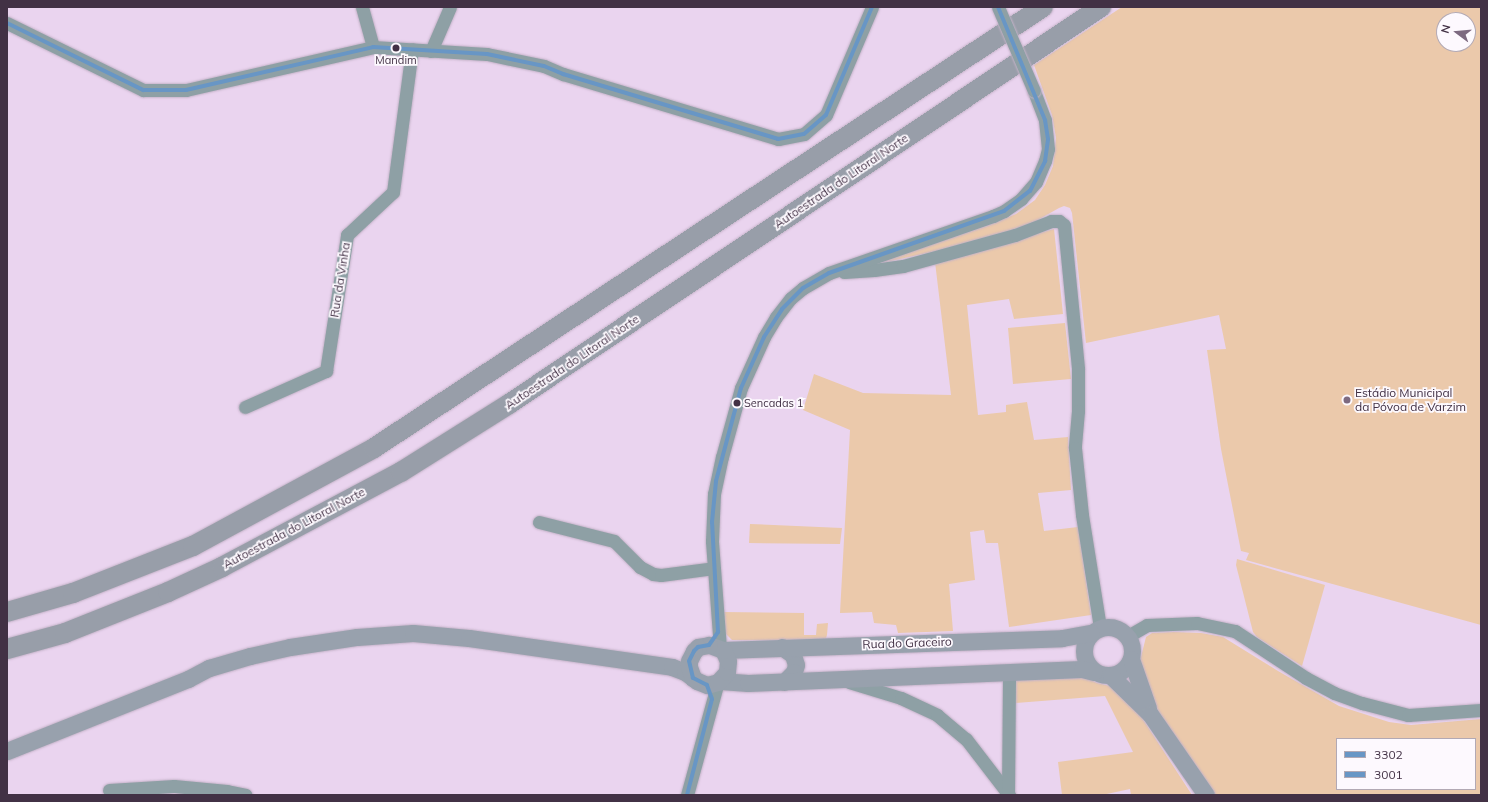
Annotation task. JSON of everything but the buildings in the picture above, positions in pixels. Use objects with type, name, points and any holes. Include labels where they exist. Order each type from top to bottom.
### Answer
[{"type":"highway","points":[[7,612],[73,593],[193,546],[374,448],[1043,7]]},
{"type":"highway","name":"Autoestrada do Litoral Norte","points":[[7,649],[65,633],[168,592],[222,567],[400,472],[509,404],[1101,7]]},
{"type":"main road","points":[[7,751],[188,679],[209,668],[250,656],[290,647],[357,637],[414,633],[469,638],[672,667],[710,685],[1082,669],[1105,676],[1111,676],[1124,670],[1131,659],[1132,651],[1128,636],[1115,628],[1096,630],[1086,639],[1083,653],[1085,660],[1094,672]]},
{"type":"main road","name":"Rua do Graceiro","points":[[722,645],[782,647],[1062,638],[1096,630]]},
{"type":"main road","points":[[672,667],[691,656],[698,647],[722,645],[728,661],[728,666],[724,677],[710,685]]},
{"type":"main road","points":[[782,647],[793,655],[796,665],[794,672],[784,682]]},
{"type":"main road","points":[[691,656],[688,667],[710,685]]},
{"type":"main road","points":[[1131,659],[1150,714]]},
{"type":"main road","points":[[1111,676],[1150,714],[1206,795]]},
{"type":"street","points":[[362,7],[373,47]]},
{"type":"street","points":[[431,51],[450,7]]},
{"type":"street","points":[[7,23],[142,90],[186,90],[373,47],[487,54],[544,66],[564,74],[778,139],[804,134],[826,115],[872,7]]},
{"type":"street","points":[[722,645],[714,568],[712,522],[716,482],[729,427],[744,377],[764,338],[782,309],[803,288],[828,273],[1004,211],[1021,199],[1036,182],[1045,161],[1048,149],[1045,120],[998,7]]},
{"type":"street","name":"Rua da Vinha","points":[[245,406],[326,371],[347,235],[393,192],[412,49]]},
{"type":"street","points":[[828,273],[874,270],[903,266],[1015,236],[1051,221],[1059,221],[1064,225],[1078,368],[1079,405],[1075,448],[1096,630]]},
{"type":"street","points":[[539,522],[614,541],[640,567],[652,574],[661,575],[714,568]]},
{"type":"street","points":[[1128,636],[1147,625],[1197,623],[1235,631],[1306,678],[1334,693],[1362,703],[1408,715],[1481,710]]},
{"type":"street","points":[[1008,795],[1009,673]]},
{"type":"street","points":[[839,679],[901,698],[937,714],[966,739],[1008,795]]},
{"type":"street","points":[[687,795],[710,685]]},
{"type":"street","points":[[110,790],[174,786],[227,791],[246,795]]},
{"type":"shaded area","points":[[1122,7],[1481,7],[1481,625],[1246,560],[1249,553],[1241,551],[1221,449],[1207,350],[1226,349],[1219,315],[1086,343],[1072,213],[1070,208],[1064,206],[1059,208],[1027,226],[954,247],[882,263],[882,261],[987,226],[1016,214],[1035,200],[1045,185],[1053,166],[1056,138],[1052,115],[1034,65]]},
{"type":"shaded area","points":[[1054,229],[1063,314],[1014,319],[1009,299],[967,305],[978,415],[1006,412],[1006,405],[1027,402],[1034,440],[1068,437],[1071,490],[1038,493],[1044,531],[1078,527],[1091,615],[1009,627],[998,543],[986,543],[984,530],[970,532],[975,580],[949,584],[953,631],[898,633],[896,625],[874,623],[872,612],[840,613],[850,430],[803,410],[814,374],[863,393],[951,395],[935,262]]},
{"type":"shaded area","points":[[1065,323],[1071,379],[1013,384],[1008,328]]},
{"type":"shaded area","points":[[750,524],[842,528],[840,544],[749,543]]},
{"type":"shaded area","points":[[1237,559],[1325,585],[1302,666],[1257,637],[1253,632],[1236,565]]},
{"type":"shaded area","points":[[723,612],[804,613],[804,635],[816,635],[817,624],[828,623],[827,635],[825,641],[732,640],[724,632]]},
{"type":"shaded area","points":[[1174,632],[1201,633],[1223,637],[1339,706],[1389,722],[1411,725],[1481,719],[1481,795],[1212,795],[1156,710],[1138,669],[1146,637],[1152,633]]},
{"type":"shaded area","points":[[1016,677],[1085,677],[1097,683],[1110,686],[1131,701],[1192,795],[1131,795],[1130,789],[1102,795],[1062,795],[1058,762],[1133,752],[1105,696],[1015,703]]},
{"type":"transit line","name":"3001","points":[[7,23],[143,90],[186,90],[373,47],[487,54],[544,66],[563,74],[778,139],[804,134],[826,115],[872,7]]},
{"type":"transit line","name":"3302","points":[[687,795],[712,699],[707,685],[693,678],[689,661],[694,651],[698,647],[709,645],[718,632],[712,522],[716,481],[741,388],[764,337],[782,309],[803,288],[829,273],[1004,211],[1030,191],[1045,161],[1048,139],[1045,120],[998,7]]},
{"type":"place","name":"Mandim","points":[[396,48]]},
{"type":"place","name":"Estádio Municipal da Póvoa de Varzim","points":[[1347,400]]},
{"type":"place","name":"Sencadas 1","points":[[737,403]]}]
